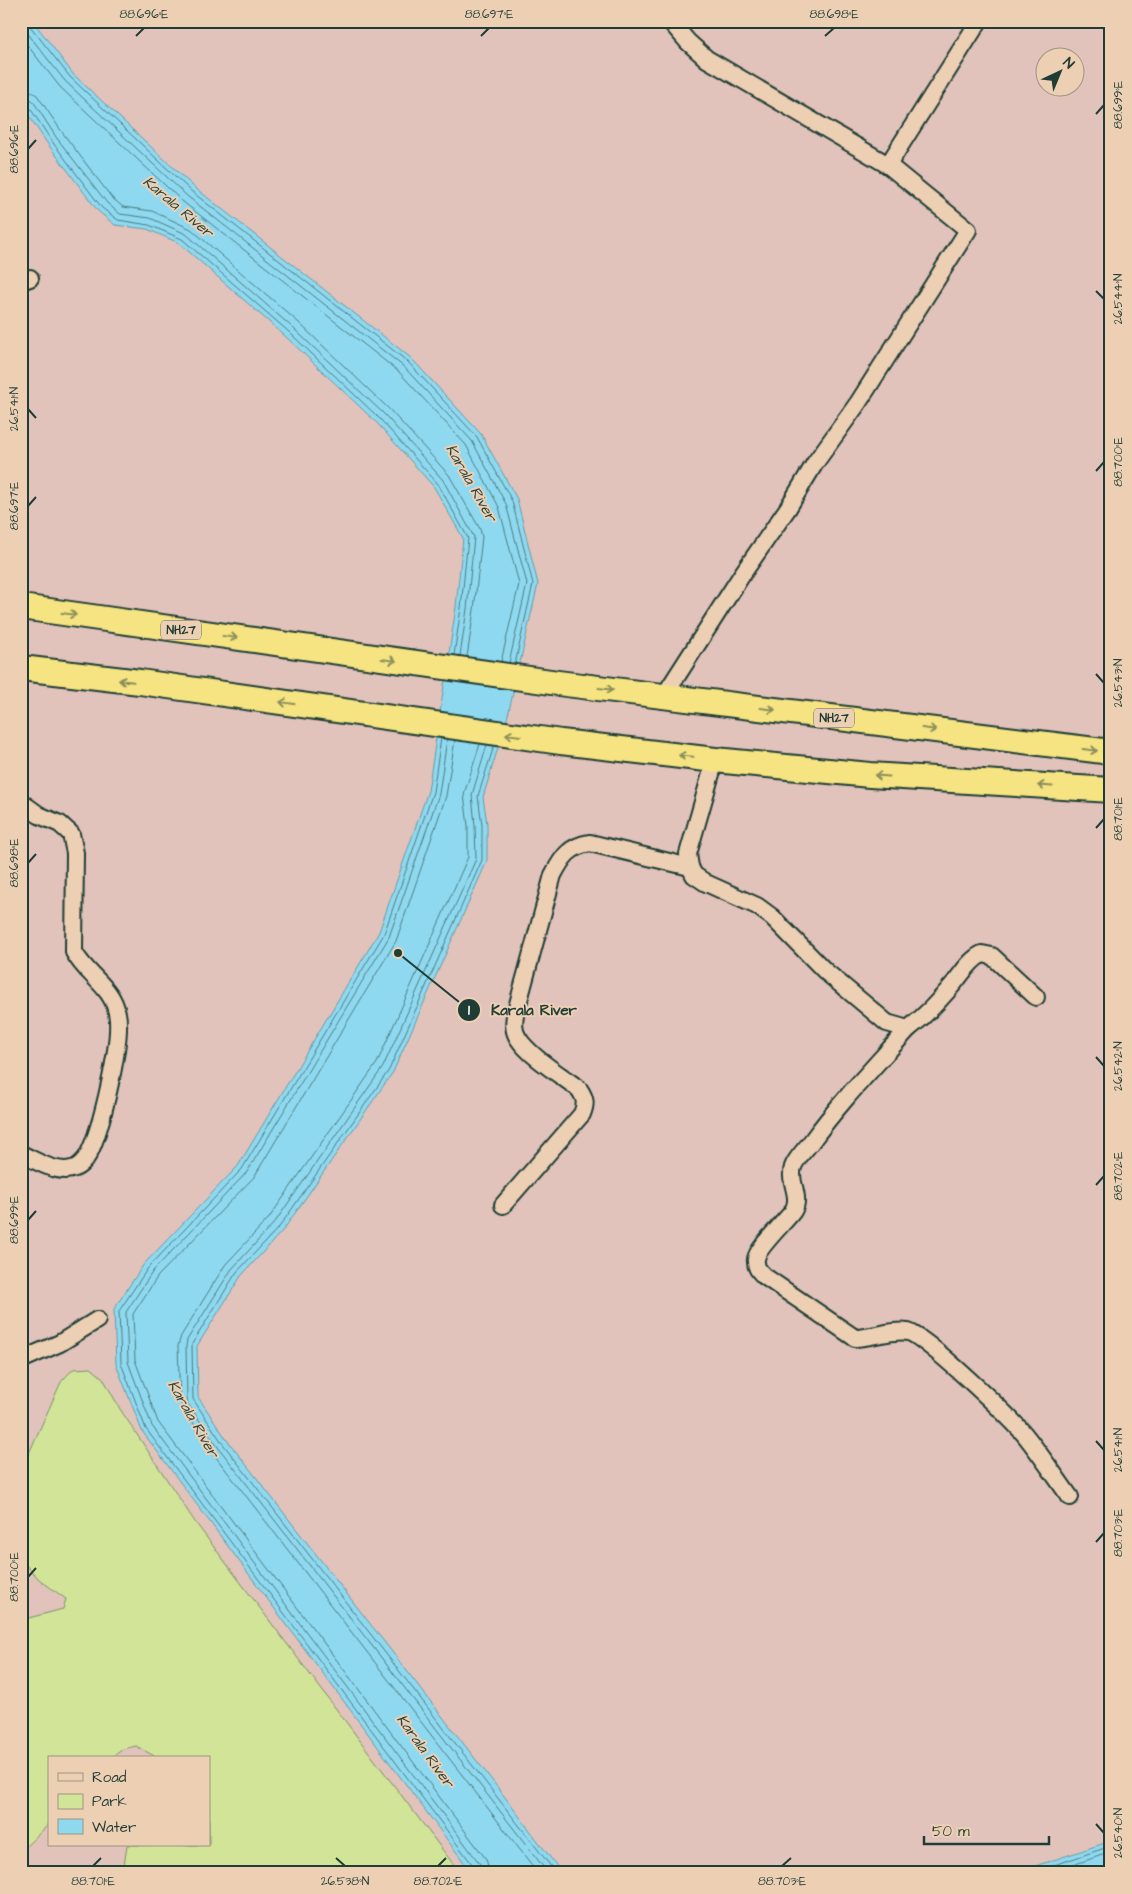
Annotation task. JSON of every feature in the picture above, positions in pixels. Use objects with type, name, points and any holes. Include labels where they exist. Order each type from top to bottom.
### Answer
[{"type":"highway","name":"NH27","points":[[21,607],[558,683],[1111,752]]},
{"type":"highway","points":[[21,668],[561,742],[715,760],[870,775],[1111,790]]},
{"type":"street","points":[[664,696],[743,573],[788,508],[815,463],[858,403],[968,230],[888,164],[707,59],[688,42],[670,21]]},
{"type":"street","points":[[888,164],[979,21]]},
{"type":"street","points":[[715,760],[688,854],[694,876],[706,884],[750,903],[764,912],[825,970],[887,1023],[908,1029]]},
{"type":"street","points":[[21,802],[39,815],[60,824],[71,834],[76,853],[74,952],[80,964],[101,983],[111,996],[118,1014],[118,1043],[98,1131],[88,1157],[76,1168],[61,1171],[21,1154]]},
{"type":"street","points":[[503,1205],[582,1114],[586,1105],[585,1097],[579,1089],[529,1050],[517,1038],[514,1027],[514,1015],[553,875],[562,858],[580,844],[590,843],[690,867]]},
{"type":"street","points":[[1036,997],[992,956],[982,954],[974,958],[954,983],[908,1029],[822,1128],[793,1166],[791,1178],[796,1192],[794,1210],[760,1250],[756,1258],[757,1268],[764,1276],[855,1338],[908,1332],[919,1337],[1024,1434],[1070,1497]]},
{"type":"street","points":[[21,1360],[60,1343],[97,1320]]},
{"type":"green space","points":[[91,1368],[103,1378],[120,1409],[195,1522],[460,1873],[123,1873],[127,1846],[210,1846],[210,1756],[154,1756],[136,1746],[123,1749],[114,1756],[48,1756],[48,1825],[21,1851],[21,1620],[63,1609],[66,1599],[40,1580],[22,1561],[23,1479],[25,1462],[61,1382],[73,1369]]},
{"type":"water","points":[[21,21],[33,21],[73,74],[194,187],[411,358],[481,434],[517,499],[538,584],[508,715],[483,797],[487,824],[487,861],[393,1072],[284,1229],[241,1276],[197,1346],[198,1397],[227,1440],[562,1873],[472,1873],[142,1431],[116,1364],[114,1309],[144,1264],[238,1166],[379,932],[428,791],[456,607],[463,538],[434,487],[377,423],[285,336],[179,243],[147,229],[115,225],[98,211],[47,143],[21,104]]},
{"type":"water","points":[[1111,1841],[1111,1873],[1014,1873]]},
{"type":"place","name":"Karala River","points":[[398,953]]}]
